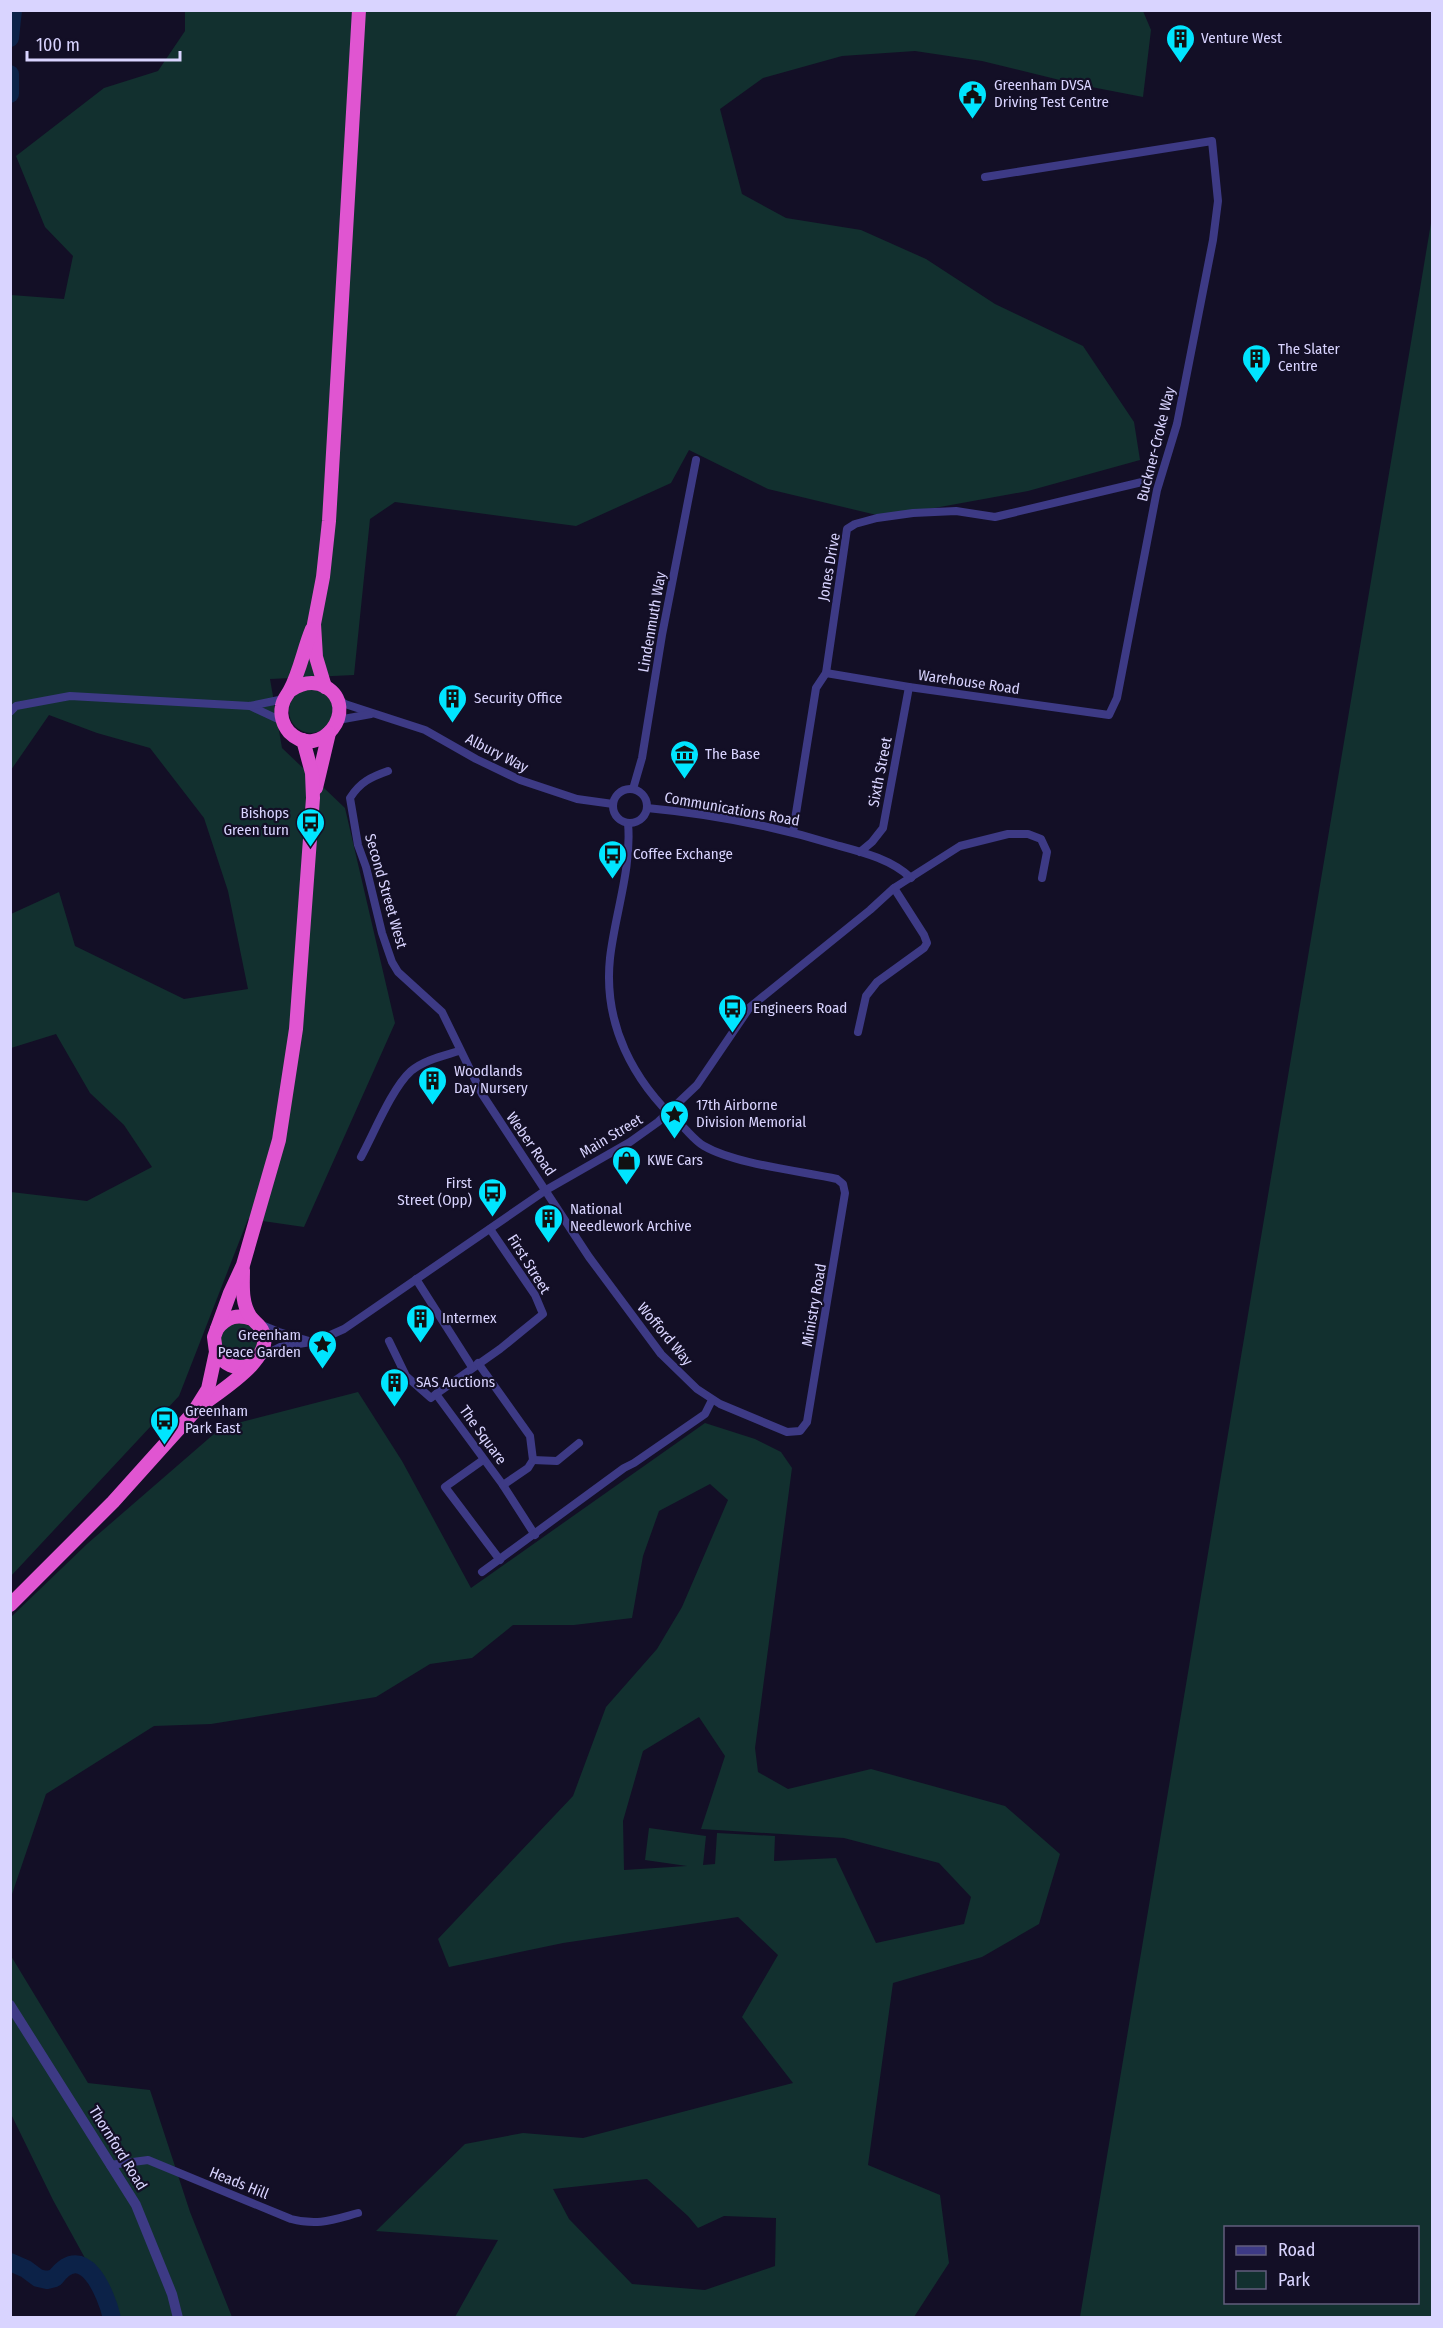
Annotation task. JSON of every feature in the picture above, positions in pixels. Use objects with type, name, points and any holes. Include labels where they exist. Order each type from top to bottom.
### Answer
[{"type":"highway","points":[[329,733],[317,740],[303,740],[287,729],[282,721],[281,713],[314,624],[323,577],[359,10]]},
{"type":"highway","points":[[313,798],[329,733],[338,720],[339,708],[335,697],[325,687],[316,657],[314,624]]},
{"type":"highway","points":[[287,694],[306,683],[325,687]]},
{"type":"highway","points":[[193,1413],[208,1389],[216,1352],[214,1337],[216,1330],[243,1265],[274,1162],[292,1066],[303,951],[313,798],[312,773],[303,740]]},
{"type":"highway","points":[[10,1605],[113,1502],[193,1413],[257,1360],[263,1351],[264,1335],[253,1320],[244,1299],[243,1265]]},
{"type":"highway","points":[[216,1330],[228,1318],[236,1316],[253,1320]]},
{"type":"highway","points":[[216,1352],[228,1365],[237,1367],[257,1360]]},
{"type":"street","name":"Buckner-Croke Way","points":[[985,177],[1212,141],[1218,201],[1213,240],[1178,421],[1157,490],[1117,698],[1109,715]]},
{"type":"street","name":"Lindenmuth Way","points":[[633,789],[642,758],[662,635],[696,460]]},
{"type":"street","name":"Jones Drive","points":[[793,832],[816,688],[826,673],[847,529],[855,524],[877,518],[943,511],[994,517],[1142,482]]},
{"type":"street","name":"Warehouse Road","points":[[826,673],[1109,715]]},
{"type":"street","name":"Sixth Street","points":[[860,852],[883,828],[909,687]]},
{"type":"street","points":[[10,712],[16,706],[70,696],[250,706],[287,694]]},
{"type":"street","name":"Albury Way","points":[[335,697],[345,704],[425,730],[476,759],[520,780],[577,799],[613,804]]},
{"type":"street","points":[[250,706],[282,721]]},
{"type":"street","name":"Albury Way","points":[[338,720],[374,713]]},
{"type":"street","name":"Second Street West","points":[[388,771],[369,778],[358,786],[350,798],[358,845],[392,962],[398,972],[442,1012],[459,1051]]},
{"type":"street","points":[[633,789],[645,798],[647,808],[638,820],[628,823],[615,814],[613,804],[622,790],[633,789]]},
{"type":"street","name":"Communications Road","points":[[647,808],[717,817],[793,832],[895,865],[911,878]]},
{"type":"street","points":[[628,823],[627,853],[610,958],[609,980],[612,1007],[627,1056],[649,1092],[668,1114]]},
{"type":"street","name":"Main Street","points":[[257,1360],[280,1347],[317,1341],[344,1329],[546,1190],[630,1142],[668,1114],[697,1085],[750,1007],[894,888],[960,846],[1008,834],[1028,834],[1041,839],[1047,852],[1042,878]]},
{"type":"street","points":[[858,1032],[866,996],[877,982],[924,948],[927,943],[894,888]]},
{"type":"street","points":[[361,1157],[399,1084],[410,1071],[420,1064],[459,1051]]},
{"type":"street","name":"Weber Road","points":[[459,1051],[502,1127],[546,1190]]},
{"type":"street","name":"Ministry Road","points":[[668,1114],[702,1145],[721,1154],[837,1179],[843,1184],[845,1193],[835,1267],[807,1422]]},
{"type":"street","name":"Wofford Way","points":[[546,1190],[589,1257],[632,1316],[661,1354],[681,1375],[712,1400],[787,1432],[800,1431],[807,1422]]},
{"type":"street","name":"First Street","points":[[475,1365],[500,1349],[543,1314],[535,1295],[490,1229]]},
{"type":"street","name":"The Square","points":[[416,1279],[475,1365],[530,1436],[533,1460],[528,1468],[503,1485],[436,1394]]},
{"type":"street","points":[[253,1320],[272,1330],[310,1341]]},
{"type":"street","points":[[389,1341],[406,1376],[431,1398],[475,1365]]},
{"type":"street","points":[[482,1572],[624,1467],[634,1463],[705,1414],[712,1400]]},
{"type":"street","points":[[533,1460],[557,1461],[579,1443]]},
{"type":"street","points":[[483,1460],[445,1487],[500,1560]]},
{"type":"street","points":[[503,1485],[535,1534]]},
{"type":"street","name":"Thornford Road","points":[[10,2005],[136,2205],[172,2294],[178,2318]]},
{"type":"street","name":"Heads Hill","points":[[110,2165],[148,2160],[307,2223],[318,2224],[358,2213]]},
{"type":"green space","points":[[185,11],[1143,11],[1151,30],[1143,97],[1076,84],[982,61],[915,51],[842,56],[763,78],[720,109],[742,194],[786,218],[861,230],[926,259],[995,304],[1083,346],[1134,422],[1140,460],[1028,491],[885,517],[768,489],[689,450],[671,483],[576,526],[395,502],[370,519],[354,675],[270,679],[282,748],[345,808],[395,1023],[304,1227],[248,1219],[179,1396],[11,1576],[11,1192],[87,1201],[152,1167],[124,1125],[90,1093],[56,1034],[11,1048],[11,914],[59,892],[75,946],[184,999],[248,989],[228,891],[204,818],[150,748],[97,733],[49,715],[11,770],[11,295],[64,299],[73,256],[45,227],[16,156],[104,88],[158,71],[185,31]]},
{"type":"green space","points":[[1432,217],[1432,2317],[1080,2317]]},
{"type":"green space","points":[[311,689],[320,690],[327,695],[332,702],[332,720],[327,727],[320,732],[311,733],[302,732],[295,727],[290,720],[289,711],[290,702],[295,695],[302,690]]},
{"type":"green space","points":[[239,1323],[253,1328],[258,1342],[253,1356],[239,1361],[225,1356],[220,1342],[225,1328]]},
{"type":"green space","points":[[358,1392],[402,1461],[471,1588],[705,1423],[755,1439],[781,1452],[792,1468],[755,1748],[758,1772],[788,1789],[871,1769],[1005,1806],[1060,1854],[1039,1924],[982,1957],[893,1983],[868,2165],[940,2195],[949,2263],[914,2317],[455,2317],[498,2240],[376,2231],[465,2144],[523,2133],[583,2138],[793,2083],[742,2017],[778,1955],[738,1917],[563,1943],[449,1967],[438,1939],[573,1796],[606,1707],[657,1649],[682,1607],[728,1500],[710,1484],[659,1511],[643,1556],[632,1618],[574,1625],[513,1625],[472,1658],[430,1664],[376,1697],[211,1724],[154,1726],[46,1794],[11,1897],[11,1617],[87,1544],[222,1427]],"holes":[[[699,1717],[725,1756],[701,1829],[844,1838],[939,1863],[971,1897],[964,1924],[876,1943],[836,1858],[774,1861],[775,1836],[717,1833],[715,1864],[703,1865],[706,1836],[649,1828],[645,1860],[687,1866],[624,1870],[623,1821],[643,1751]],[[647,2179],[698,2228],[724,2216],[776,2218],[775,2266],[705,2290],[632,2284],[569,2219],[553,2189]]]},
{"type":"green space","points":[[11,1956],[88,2083],[150,2090],[190,2212],[232,2317],[113,2317],[107,2298],[53,2200],[11,2114]]},
{"type":"waterway","points":[[10,38],[13,10]]},
{"type":"waterway","points":[[10,74],[10,94]]},
{"type":"waterway","points":[[10,2262],[26,2269],[38,2278],[47,2280],[55,2278],[66,2267],[75,2264],[84,2267],[99,2284],[112,2318]]},
{"type":"place","name":"Venture West","points":[[1180,64]]},
{"type":"place","name":"Greenham DVSA Driving Test Centre","points":[[973,120]]},
{"type":"place","name":"The Slater Centre","points":[[1257,384]]},
{"type":"place","name":"Security Office","points":[[453,724]]},
{"type":"place","name":"The Base","points":[[684,780]]},
{"type":"place","name":"Bishops Green turn","points":[[310,848]]},
{"type":"place","name":"Coffee Exchange","points":[[612,880]]},
{"type":"place","name":"Engineers Road","points":[[732,1034]]},
{"type":"place","name":"Woodlands Day Nursery","points":[[433,1106]]},
{"type":"place","name":"17th Airborne Division Memorial","points":[[675,1140]]},
{"type":"place","name":"KWE Cars","points":[[626,1186]]},
{"type":"place","name":"First Street (Opp)","points":[[493,1218]]},
{"type":"place","name":"National Needlework Archive","points":[[549,1244]]},
{"type":"place","name":"Intermex","points":[[421,1344]]},
{"type":"place","name":"Greenham Peace Garden","points":[[322,1370]]},
{"type":"place","name":"SAS Auctions","points":[[395,1408]]},
{"type":"place","name":"Greenham Park East","points":[[164,1446]]}]
